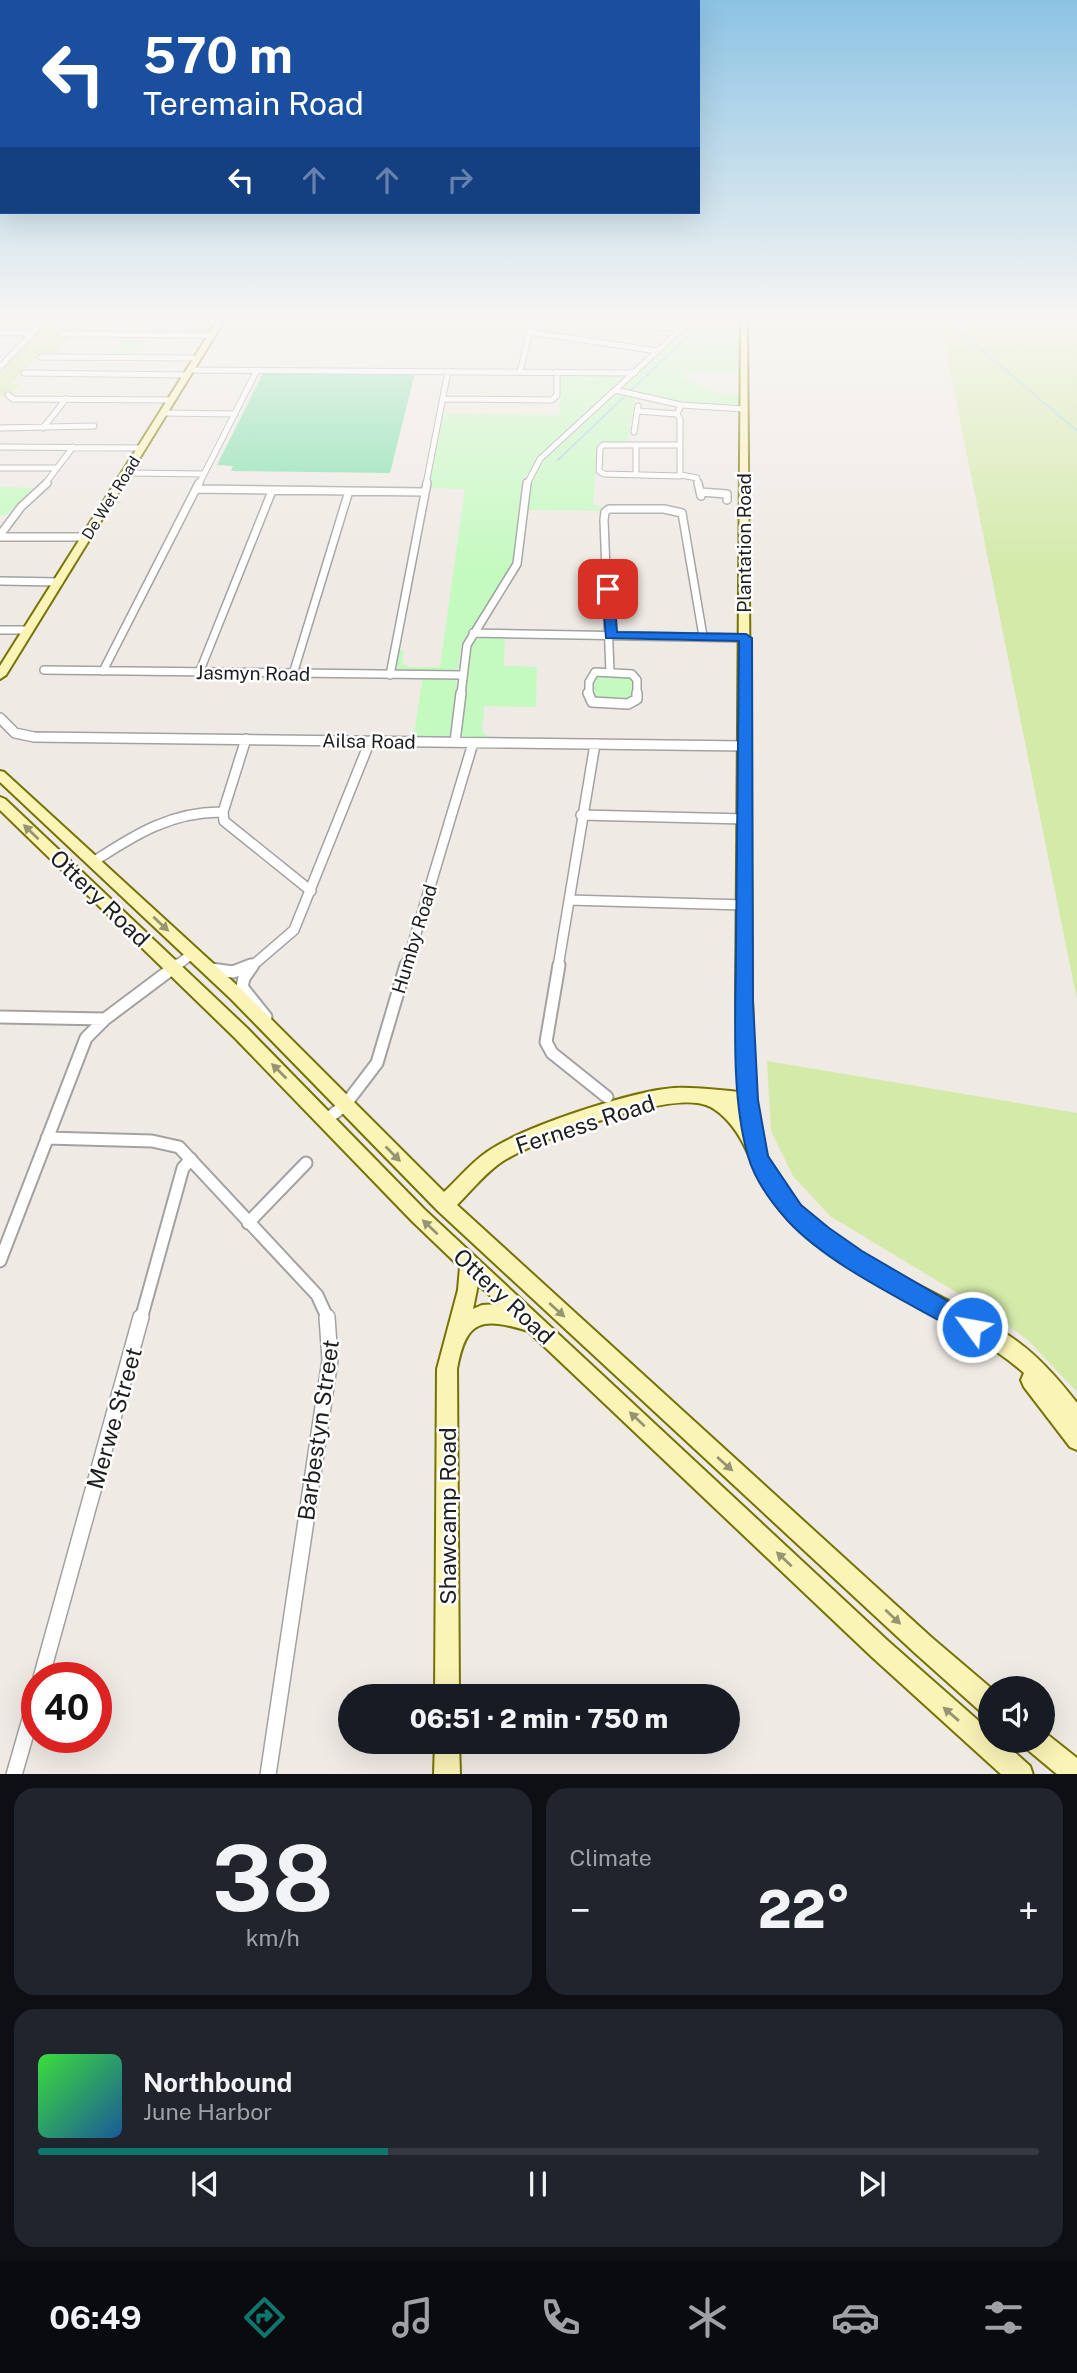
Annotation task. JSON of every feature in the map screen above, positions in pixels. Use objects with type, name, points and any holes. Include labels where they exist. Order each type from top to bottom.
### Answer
[{"type":"street","points":[[43,428],[62,404]]},
{"type":"street","name":"De Wet Road","points":[[0,676],[170,404]]},
{"type":"street","points":[[103,671],[239,404]]},
{"type":"street","points":[[390,674],[442,404]]},
{"type":"street","points":[[455,742],[461,675],[467,645],[517,564],[520,553],[523,488],[529,474],[540,459],[600,404]]},
{"type":"street","points":[[634,432],[639,404]]},
{"type":"street","points":[[673,404],[744,409]]},
{"type":"street","name":"Plantation Road","points":[[744,404],[744,905],[748,1100],[758,1157],[784,1200],[821,1236],[855,1259],[1001,1342],[1017,1355],[1076,1418]]},
{"type":"street","points":[[681,405],[678,417],[681,472]]},
{"type":"street","points":[[637,411],[678,417],[688,415],[692,406]]},
{"type":"street","points":[[164,413],[234,414]]},
{"type":"street","points":[[0,428],[94,426]]},
{"type":"street","points":[[678,445],[646,443],[636,446],[601,446],[599,471],[604,474],[636,475],[681,472],[697,478],[701,494],[727,494],[727,500]]},
{"type":"street","points":[[636,446],[636,475]]},
{"type":"street","points":[[0,447],[142,448]]},
{"type":"street","points":[[0,536],[73,447]]},
{"type":"street","points":[[0,468],[57,468]]},
{"type":"street","points":[[127,473],[204,474]]},
{"type":"street","points":[[196,489],[425,492]]},
{"type":"street","points":[[199,673],[272,491]]},
{"type":"street","points":[[293,674],[349,491]]},
{"type":"street","points":[[610,672],[611,635],[604,520],[607,511],[680,511],[684,515],[703,636]]},
{"type":"street","points":[[0,536],[86,537]]},
{"type":"street","points":[[0,581],[59,582]]},
{"type":"street","points":[[0,630],[29,630]]},
{"type":"street","points":[[473,633],[746,638]]},
{"type":"street","name":"Jasmyn Road","points":[[44,670],[461,675]]},
{"type":"street","points":[[610,672],[635,675],[638,697],[636,701],[628,704],[590,700],[590,675],[610,672]]},
{"type":"street","name":"Ailsa Road","points":[[0,718],[15,733],[27,737],[746,746]]},
{"type":"street","points":[[246,739],[223,818],[311,891]]},
{"type":"street","points":[[270,1028],[259,1006],[242,984],[257,962],[292,933],[370,741]]},
{"type":"street","name":"Humby Road","points":[[327,1119],[345,1105],[377,1063],[473,743]]},
{"type":"street","points":[[595,744],[581,815],[546,1042],[552,1054],[607,1097]]},
{"type":"street","name":"Ottery Road","points":[[0,775],[210,969],[444,1205],[978,1693]]},
{"type":"street","name":"Ottery Road","points":[[0,802],[327,1119],[418,1215],[468,1263],[880,1649],[1021,1774]]},
{"type":"street","points":[[93,862],[138,833],[180,816],[196,810],[223,812]]},
{"type":"street","points":[[581,815],[745,819]]},
{"type":"street","points":[[569,900],[744,905]]},
{"type":"street","points":[[0,1261],[86,1038],[105,1019],[192,953]]},
{"type":"street","points":[[210,969],[233,972],[257,962]]},
{"type":"street","points":[[0,1017],[105,1019]]},
{"type":"street","name":"Ferness Road","points":[[444,1205],[495,1156],[520,1144],[638,1103],[674,1096],[748,1100]]},
{"type":"street","points":[[704,1097],[719,1102],[736,1117],[758,1157]]},
{"type":"street","name":"Barbestyn Street","points":[[47,1138],[168,1143],[179,1147],[327,1309],[331,1325],[328,1374],[268,1774]]},
{"type":"street","name":"Merwe Street","points":[[45,1662],[183,1168],[191,1159]]},
{"type":"street","points":[[248,1223],[306,1163]]},
{"type":"street","name":"Shawcamp Road","points":[[447,1684],[447,1369],[453,1336],[470,1289],[468,1263]]},
{"type":"street","points":[[453,1336],[467,1321],[479,1314],[495,1312],[533,1324]]},
{"type":"street","name":"Plantation Road","points":[[972,1327],[1031,1380],[1077,1440]]},
{"type":"street","points":[[15,1774],[21,1752]]},
{"type":"street","points":[[1052,1753],[1077,1774]]},
{"type":"street","points":[[447,1754],[447,1774]]},
{"type":"green space","points":[[248,404],[407,404],[390,473],[231,471],[233,466],[217,465]]},
{"type":"green space","points":[[560,404],[596,404],[539,456],[521,484],[516,548],[510,572],[462,643],[458,670],[398,669],[396,664],[399,650],[404,650],[402,662],[409,667],[440,667],[465,489],[429,488],[443,414],[559,415]]},
{"type":"green space","points":[[605,404],[635,404],[627,444],[597,443],[593,505],[607,508],[602,511],[527,510],[529,484],[542,462]]},
{"type":"green space","points":[[957,404],[1077,404],[1077,1000]]},
{"type":"green space","points":[[0,487],[36,488],[6,515],[0,515]]},
{"type":"green space","points":[[505,636],[504,666],[537,667],[536,707],[484,706],[482,731],[492,740],[464,738],[460,731],[472,645],[480,637]]},
{"type":"green space","points":[[625,674],[633,679],[635,697],[631,700],[597,700],[593,696],[592,679],[596,675]]},
{"type":"green space","points":[[423,677],[451,678],[457,681],[451,734],[448,738],[413,739]]},
{"type":"green space","points":[[767,1061],[1077,1113],[1077,1392],[1028,1340],[994,1315],[830,1216],[793,1176],[771,1131]]},
{"type":"waterway","points":[[558,460],[617,404]]},
{"type":"waterway","points":[[1045,404],[1077,431]]},
{"type":"route","points":[[608,589],[611,635],[746,638],[744,1001],[748,1100],[758,1157],[764,1170],[794,1212],[821,1236],[855,1259],[972,1327]]}]
